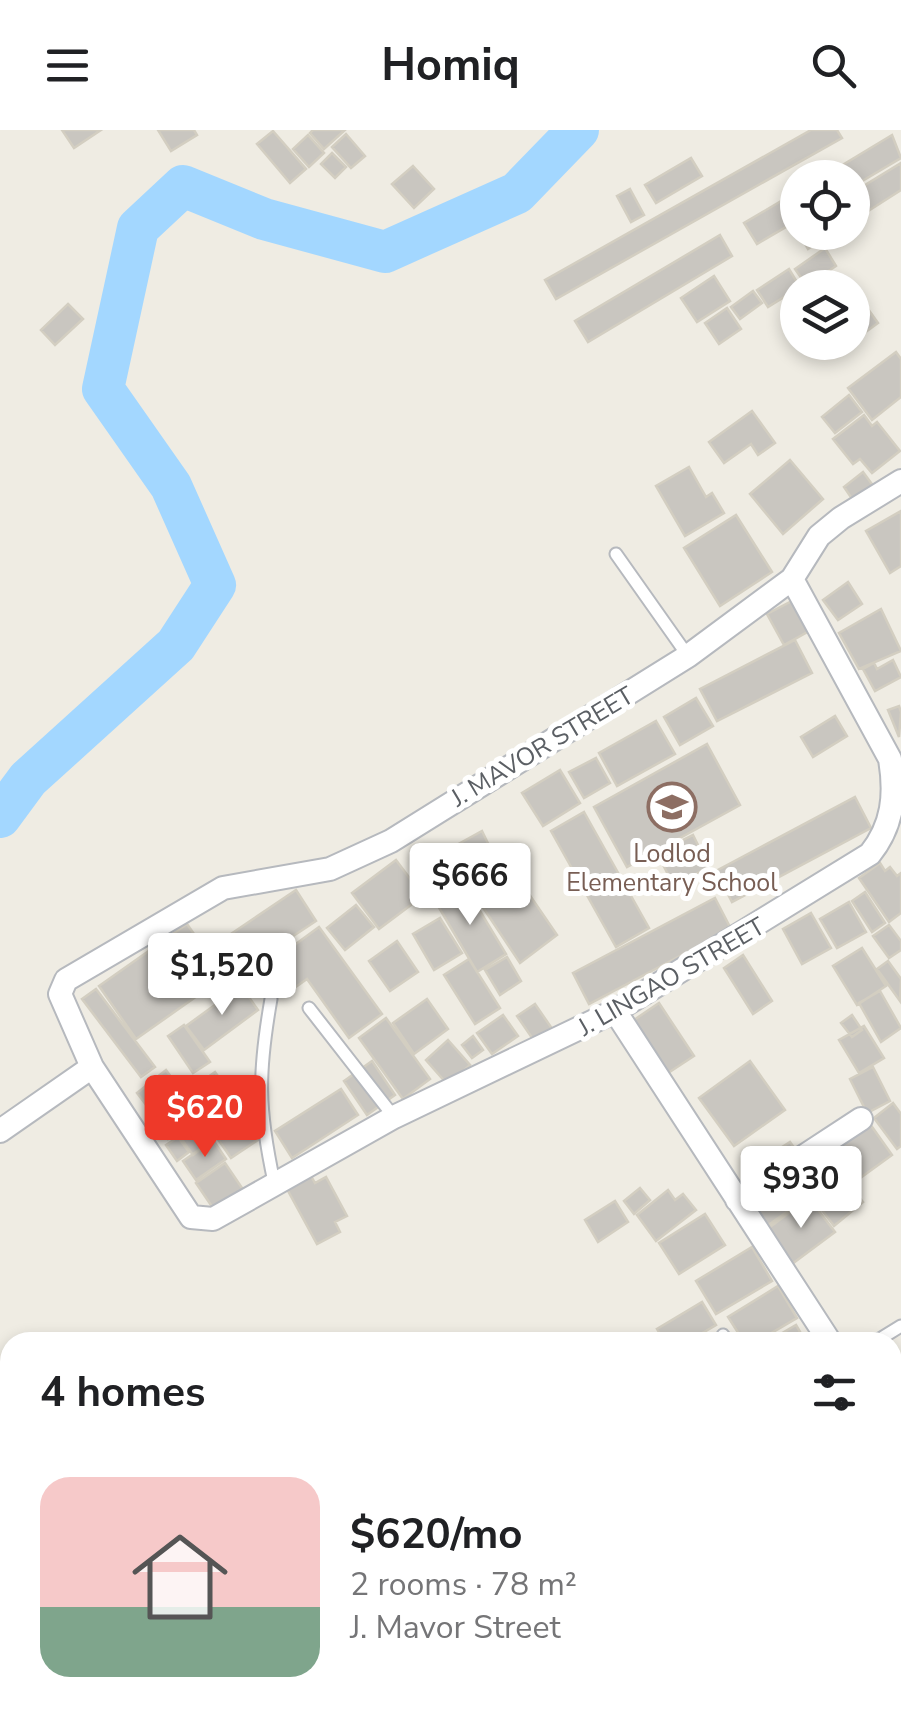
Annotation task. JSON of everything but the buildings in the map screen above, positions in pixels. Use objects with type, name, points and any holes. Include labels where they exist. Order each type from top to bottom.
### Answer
[{"type":"street","name":"J. MAVOR STREET","points":[[192,1217],[92,1067],[60,994],[66,980],[223,888],[330,870],[390,841],[688,656],[792,579],[819,536],[901,480]]},
{"type":"street","name":"J. LINGAO STREET","points":[[192,1217],[214,1219],[394,1117],[615,1011],[894,839],[894,784],[884,740],[792,579]]},
{"type":"street","points":[[615,1011],[823,1332]]},
{"type":"street","points":[[0,1130],[92,1067]]},
{"type":"street","points":[[737,1200],[862,1119]]},
{"type":"lane","points":[[616,554],[688,656]]},
{"type":"lane","points":[[271,999],[258,1073],[260,1118],[274,1182]]},
{"type":"lane","points":[[309,1008],[394,1117]]},
{"type":"waterway","points":[[0,817],[28,779],[176,645],[215,585],[171,486],[103,389],[138,228],[183,186],[264,219],[385,252],[517,193],[578,130]]},
{"type":"place","name":"Lodlod Elementary School","points":[[672,807]]}]
